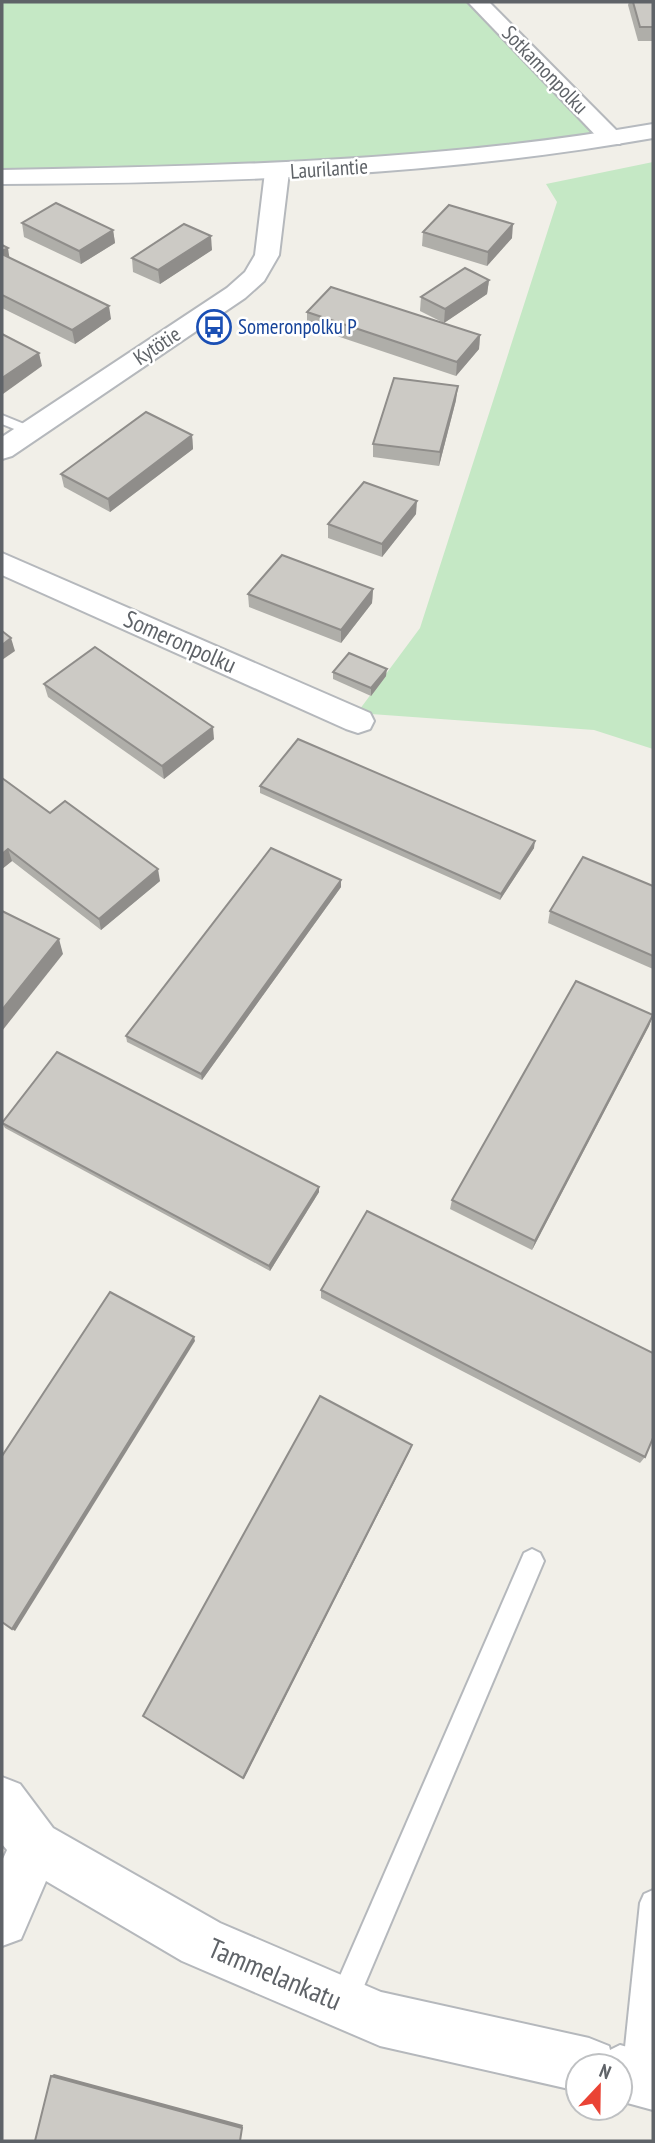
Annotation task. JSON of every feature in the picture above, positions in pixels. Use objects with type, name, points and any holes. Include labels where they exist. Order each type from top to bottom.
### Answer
[{"type":"street","name":"Sotkamonpolku","points":[[478,2],[612,139]]},
{"type":"street","name":"Laurilantie","points":[[2,177],[277,172],[450,161],[530,153],[653,131]]},
{"type":"street","name":"Kytötie","points":[[11,441],[236,293],[256,276],[267,255],[277,172]]},
{"type":"street","name":"Someronpolku","points":[[2,563],[358,721]]},
{"type":"street","name":"Tammelankatu","points":[[2,1802],[35,1846],[201,1942],[380,2019],[564,2060]]},
{"type":"street","points":[[2,1920],[35,1846]]},
{"type":"lane","points":[[2,419],[11,441]]},
{"type":"lane","points":[[343,2003],[532,1561]]},
{"type":"lane","points":[[629,2052],[653,1903]]},
{"type":"green space","points":[[2,2],[467,2],[590,131],[612,139],[277,172],[2,177]]},
{"type":"green space","points":[[653,162],[653,749],[594,730],[357,713],[420,628],[557,202],[546,184]]},
{"type":"building","points":[[633,2],[653,2],[653,27],[640,27]]},
{"type":"building","points":[[56,203],[113,230],[79,251],[22,223]]},
{"type":"building","points":[[449,205],[513,224],[488,252],[423,232]]},
{"type":"building","points":[[184,224],[211,236],[158,270],[132,258]]},
{"type":"building","points":[[2,254],[109,306],[72,330],[2,295]]},
{"type":"building","points":[[465,268],[489,280],[445,309],[421,297]]},
{"type":"building","points":[[331,287],[480,335],[457,362],[307,312]]},
{"type":"building","points":[[2,334],[39,353],[2,378]]},
{"type":"building","points":[[394,378],[458,386],[440,452],[373,444]]},
{"type":"building","points":[[146,412],[192,435],[108,499],[61,474]]},
{"type":"building","points":[[364,482],[417,501],[382,544],[328,524]]},
{"type":"building","points":[[282,555],[373,589],[341,630],[248,594]]},
{"type":"building","points":[[2,631],[11,638],[2,645]]},
{"type":"building","points":[[95,647],[213,727],[162,766],[44,684]]},
{"type":"building","points":[[349,653],[387,669],[371,688],[333,672]]},
{"type":"building","points":[[298,739],[535,841],[501,894],[260,786]]},
{"type":"building","points":[[2,778],[50,813],[65,801],[158,869],[99,919],[8,849],[2,854]]},
{"type":"building","points":[[271,848],[341,880],[201,1074],[126,1036]]},
{"type":"building","points":[[583,857],[653,886],[653,956],[550,911]]},
{"type":"building","points":[[2,911],[59,939],[2,1010]]},
{"type":"building","points":[[576,981],[653,1015],[535,1241],[452,1200]]},
{"type":"building","points":[[57,1052],[319,1187],[269,1266],[2,1123]]},
{"type":"building","points":[[367,1211],[653,1353],[653,1438],[645,1457],[321,1290]]},
{"type":"building","points":[[110,1292],[194,1337],[12,1629],[2,1622],[2,1456]]},
{"type":"building","points":[[320,1396],[412,1445],[243,1778],[143,1716]]},
{"type":"building","points":[[51,2076],[242,2128],[240,2141],[35,2141]]},
{"type":"place","name":"Someronpolku P","points":[[214,327]]}]
